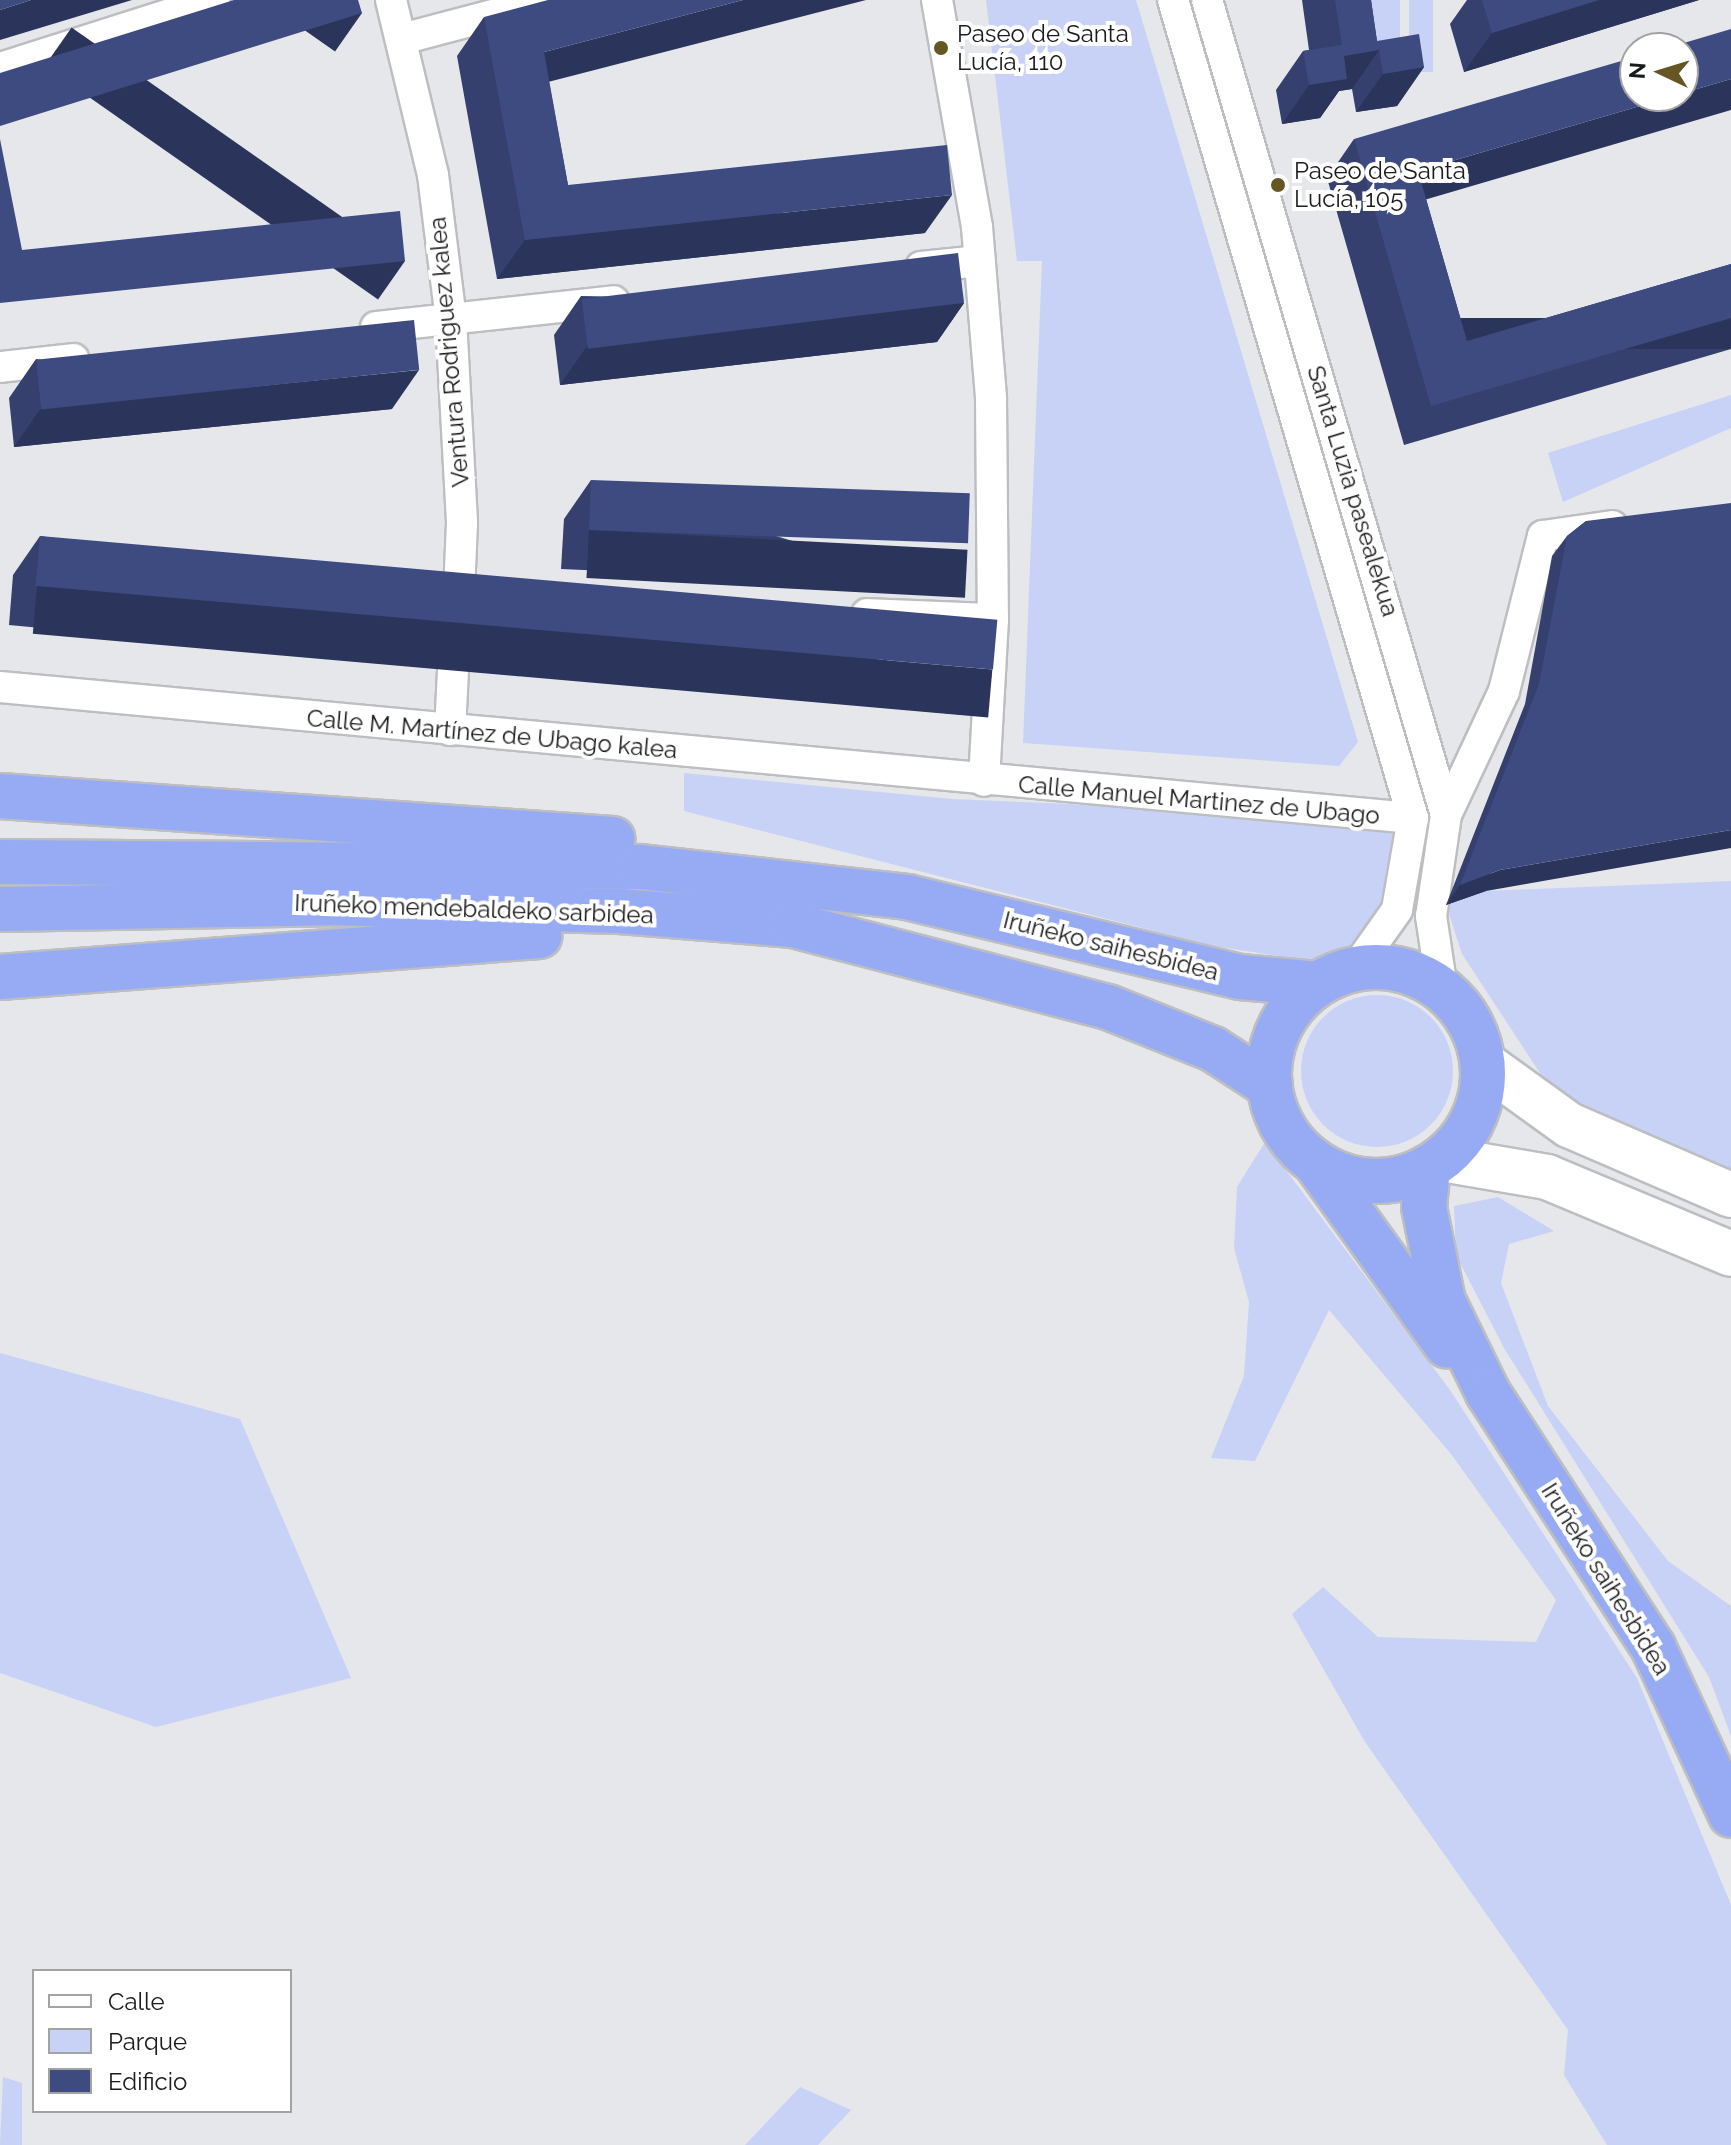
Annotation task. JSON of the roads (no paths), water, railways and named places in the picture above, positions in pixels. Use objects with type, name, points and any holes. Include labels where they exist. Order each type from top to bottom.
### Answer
[{"type":"highway","points":[[5,796],[673,843],[823,862],[907,897]]},
{"type":"highway","name":"Iruñeko mendebaldeko sarbidea","points":[[0,862],[641,867],[907,897]]},
{"type":"highway","name":"Iruñeko saihesbidea","points":[[907,897],[1240,977],[1337,976]]},
{"type":"highway","name":"Iruñeko mendebaldeko sarbidea","points":[[0,909],[329,903],[620,911],[793,925],[943,964]]},
{"type":"highway","points":[[0,977],[451,939],[639,933],[943,964],[1108,1007],[1213,1049],[1270,1086]]},
{"type":"highway","points":[[1386,967],[1442,989],[1476,1035],[1483,1063],[1480,1099],[1466,1132],[1435,1163],[1371,1181],[1315,1162],[1279,1119],[1270,1086],[1279,1028],[1337,976],[1386,967]]},
{"type":"highway","name":"Iruñeko saihesbidea","points":[[1315,1162],[1488,1393],[1653,1647],[1731,1815]]},
{"type":"highway","name":"Iruñeko saihesbidea","points":[[1435,1163],[1424,1207],[1443,1301],[1488,1393]]},
{"type":"main road","points":[[1483,1063],[1569,1125],[1731,1195]]},
{"type":"main road","points":[[1435,1163],[1547,1177],[1731,1254]]},
{"type":"street","points":[[0,68],[215,0]]},
{"type":"street","name":"Ventura Rodriguez kalea","points":[[391,0],[433,175],[451,319],[459,606],[491,599]]},
{"type":"street","points":[[402,39],[550,0]]},
{"type":"street","points":[[937,0],[980,261],[991,399],[993,619],[984,781]]},
{"type":"street","name":"Santa Luzia pasealekua","points":[[1173,0],[1413,818],[1397,910],[1337,976]]},
{"type":"street","name":"Santa Luzia pasealekua","points":[[1207,0],[1446,815],[1431,916],[1442,989]]},
{"type":"street","points":[[895,269],[980,261]]},
{"type":"street","points":[[346,330],[641,298]]},
{"type":"street","points":[[0,367],[110,355]]},
{"type":"street","points":[[1446,815],[1504,691],[1543,536],[1637,523]]},
{"type":"street","points":[[842,613],[993,619]]},
{"type":"street","points":[[450,730],[453,670]]},
{"type":"street","name":"Calle M. Martínez de Ubago kalea","points":[[0,687],[984,781]]},
{"type":"street","name":"Calle Manuel Martinez de Ubago","points":[[984,781],[1413,818]]},
{"type":"place","name":"Paseo de Santa Lucía, 110","points":[[941,48]]},
{"type":"place","name":"Paseo de Santa Lucía, 105","points":[[1278,185]]}]
